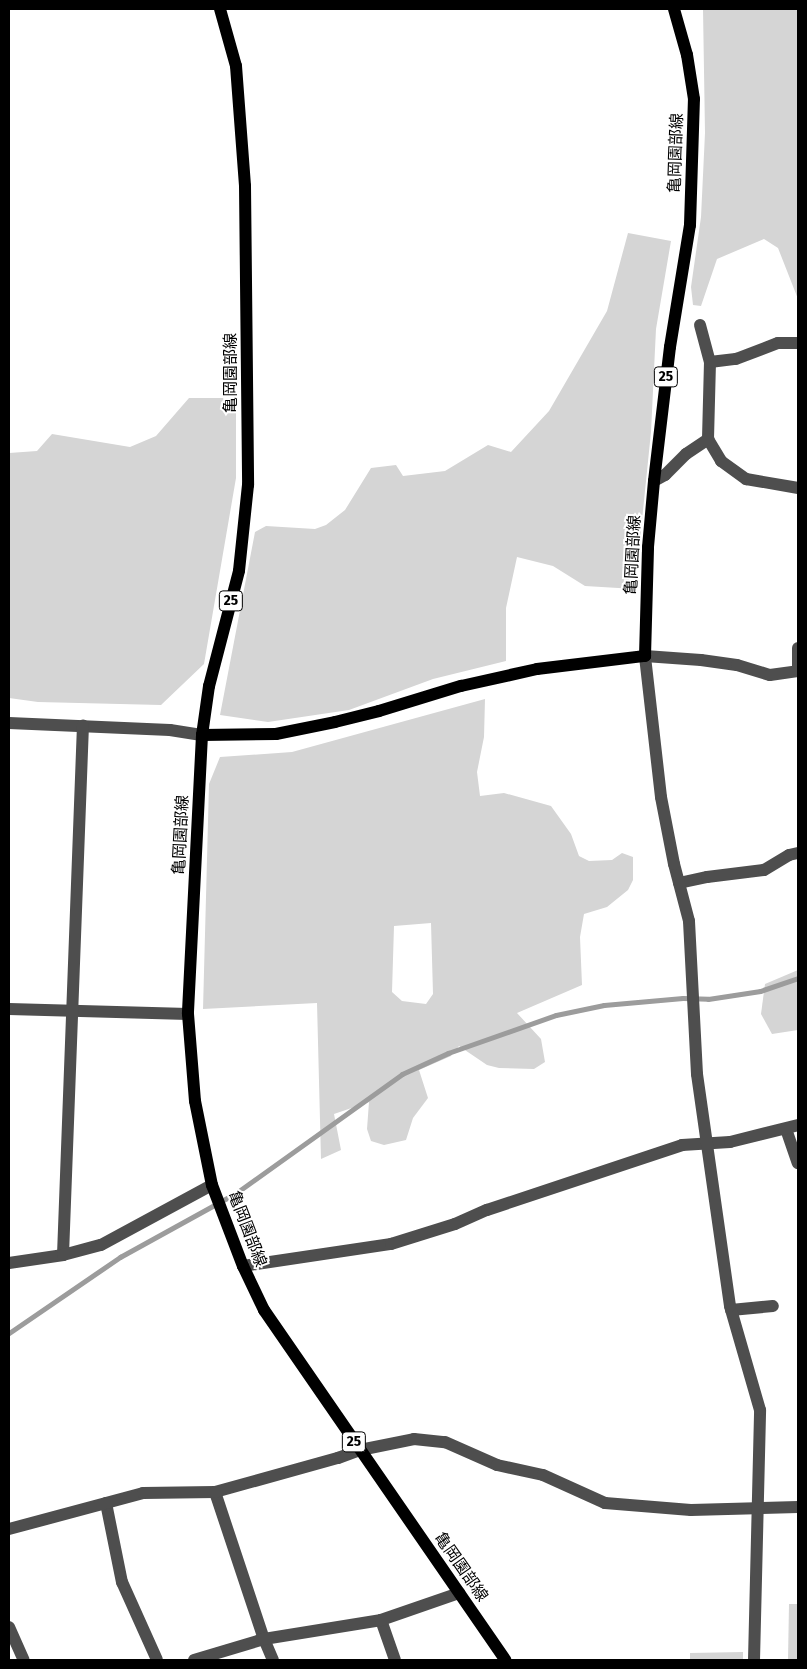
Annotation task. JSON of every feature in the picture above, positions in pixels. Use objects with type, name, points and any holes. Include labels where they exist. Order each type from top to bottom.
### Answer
[{"type":"main road","name":"亀岡園部線","points":[[220,9],[236,66],[245,186],[248,485],[240,571],[209,686],[202,735],[188,1014],[194,1101],[213,1188],[243,1266],[264,1310],[505,1660]]},
{"type":"main road","name":"亀岡園部線","points":[[645,656],[648,547],[654,481],[670,348],[690,225],[694,99],[687,55],[674,9]]},
{"type":"main road","points":[[202,735],[276,734],[335,722],[379,711],[461,686],[537,669],[645,656]]},
{"type":"street","points":[[700,325],[710,362],[708,439],[721,461],[746,479],[798,488]]},
{"type":"street","points":[[710,362],[736,359],[778,343],[798,342]]},
{"type":"street","points":[[654,481],[665,475],[686,454],[708,439]]},
{"type":"street","points":[[754,1660],[760,1410],[731,1310],[697,1074],[689,921],[661,797],[645,656],[737,665],[770,675],[798,671],[798,648]]},
{"type":"street","points":[[9,723],[170,730],[202,735]]},
{"type":"street","points":[[63,1255],[74,1011],[83,725]]},
{"type":"street","points":[[679,883],[764,870],[789,855],[798,853]]},
{"type":"street","points":[[9,1008],[188,1014]]},
{"type":"street","points":[[243,1266],[391,1244],[455,1224],[488,1210],[682,1145],[730,1142],[798,1125]]},
{"type":"street","points":[[786,1129],[798,1163]]},
{"type":"street","points":[[9,1263],[63,1255],[101,1245],[213,1188]]},
{"type":"street","points":[[731,1310],[773,1306]]},
{"type":"street","points":[[9,1529],[143,1493],[215,1492],[338,1458],[360,1450],[414,1439],[445,1442],[497,1465],[543,1475],[605,1503],[691,1510],[798,1507]]},
{"type":"street","points":[[215,1492],[264,1639],[274,1660]]},
{"type":"street","points":[[106,1503],[122,1582],[156,1660]]},
{"type":"street","points":[[194,1660],[264,1639],[381,1620],[459,1594]]},
{"type":"street","points":[[381,1620],[395,1660]]},
{"type":"street","points":[[9,1627],[24,1660]]},
{"type":"shaded area","points":[[703,9],[798,9],[798,299],[778,248],[764,239],[717,259],[701,306],[693,305],[691,287],[701,217],[705,133]]},
{"type":"shaded area","points":[[628,233],[671,241],[656,329],[651,432],[635,589],[585,586],[553,566],[517,557],[506,608],[506,661],[433,679],[349,710],[268,722],[220,715],[255,532],[266,526],[315,529],[326,525],[345,510],[371,468],[396,465],[403,476],[445,471],[488,445],[511,452],[549,411],[607,311]]},
{"type":"shaded area","points":[[189,398],[236,398],[236,478],[204,664],[161,705],[38,702],[9,698],[9,453],[37,451],[52,434],[130,447],[156,436]]},
{"type":"shaded area","points":[[485,699],[484,737],[477,772],[480,796],[504,793],[551,806],[571,834],[579,856],[589,861],[612,860],[622,853],[633,857],[633,880],[628,890],[607,907],[584,914],[580,937],[582,985],[517,1013],[541,1039],[545,1062],[534,1069],[499,1068],[487,1065],[459,1046],[451,1056],[419,1070],[428,1098],[413,1118],[406,1140],[384,1145],[371,1141],[367,1129],[369,1102],[334,1114],[341,1150],[321,1159],[317,1003],[203,1009],[209,784],[220,757],[292,752]],"holes":[[[431,923],[433,994],[426,1004],[402,1001],[392,992],[394,926]]]},
{"type":"shaded area","points":[[798,970],[798,1030],[772,1034],[761,1014],[765,984]]},
{"type":"shaded area","points":[[789,1604],[798,1604],[798,1660],[788,1660]]},
{"type":"shaded area","points":[[743,1652],[743,1660],[690,1660],[690,1653]]},
{"type":"waterway","points":[[9,1333],[120,1257],[236,1193],[402,1074],[448,1053],[556,1015],[604,1005],[683,998],[708,999],[760,991],[798,978]]}]
